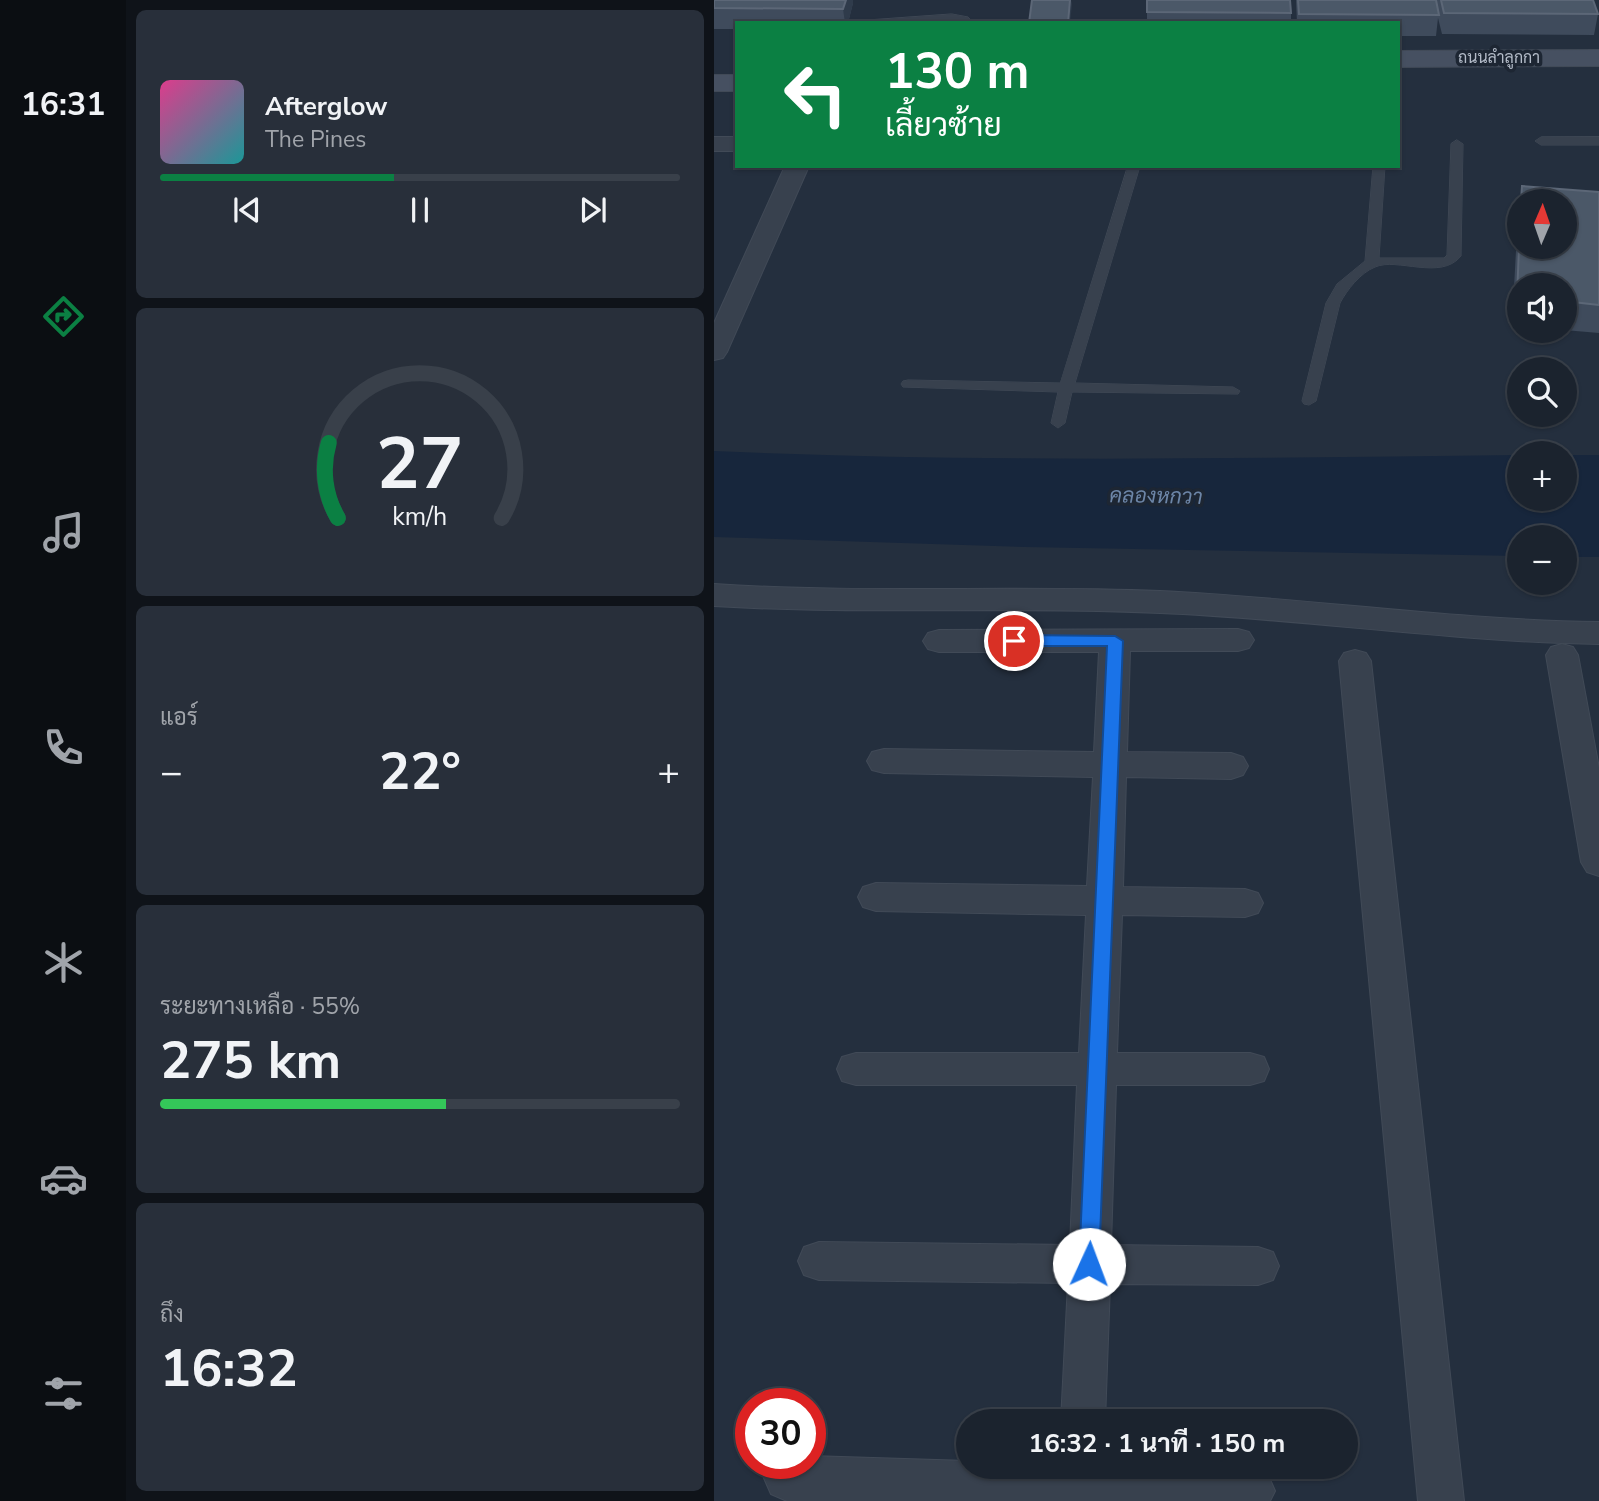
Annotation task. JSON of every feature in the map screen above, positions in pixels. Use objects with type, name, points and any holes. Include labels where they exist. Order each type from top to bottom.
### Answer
[{"type":"main road","name":"ถนนลำลูกกา","points":[[1400,59],[1599,58]]},
{"type":"main road","points":[[714,61],[735,61]]},
{"type":"main road","name":"ถนนลำลูกกา","points":[[1400,81],[1599,80]]},
{"type":"main road","points":[[714,83],[735,83]]},
{"type":"street","points":[[714,144],[735,144]]},
{"type":"street","points":[[714,352],[796,168]]},
{"type":"street","points":[[714,595],[896,601],[1100,600],[1479,630],[1599,633]]},
{"type":"street","points":[[939,640],[1238,640]]},
{"type":"street","points":[[1083,1409],[1115,641]]},
{"type":"street","points":[[1562,655],[1599,862]]},
{"type":"street","points":[[1355,661],[1441,1501]]},
{"type":"street","points":[[884,761],[1231,766]]},
{"type":"street","points":[[876,897],[1245,903]]},
{"type":"street","points":[[856,1069],[1250,1069]]},
{"type":"street","points":[[819,1261],[1258,1266]]},
{"type":"street","points":[[826,1479],[1252,1491]]},
{"type":"lane","points":[[897,21],[952,17],[966,21]]},
{"type":"lane","points":[[1541,141],[1599,141]]},
{"type":"lane","points":[[1309,401],[1334,303],[1342,287],[1372,262],[1438,263],[1448,262],[1454,256],[1457,144]]},
{"type":"lane","points":[[1058,424],[1066,388],[1133,168]]},
{"type":"lane","points":[[1372,262],[1379,168]]},
{"type":"lane","points":[[908,384],[1233,391]]},
{"type":"water","name":"คลองหกวา","points":[[714,451],[1016,458],[1507,455],[1507,511],[1577,511],[1577,455],[1599,455],[1599,557],[1577,557],[1577,525],[1507,525],[1507,556],[1025,547],[714,537]]},
{"type":"building","points":[[714,0],[846,0],[843,9],[714,8]]},
{"type":"building","points":[[1032,0],[1070,0],[1068,21],[1029,21]]},
{"type":"building","points":[[1147,0],[1290,0],[1291,13],[1147,12]]},
{"type":"building","points":[[1298,0],[1436,0],[1439,15],[1299,14]]},
{"type":"building","points":[[1441,0],[1593,0],[1598,14],[1444,13]]},
{"type":"building","points":[[1522,186],[1560,189],[1522,189]]},
{"type":"building","points":[[1577,190],[1599,192],[1599,305],[1577,302],[1577,273],[1518,273],[1519,259],[1577,259]]},
{"type":"route","points":[[1014,641],[1115,641],[1089,1264]]}]
